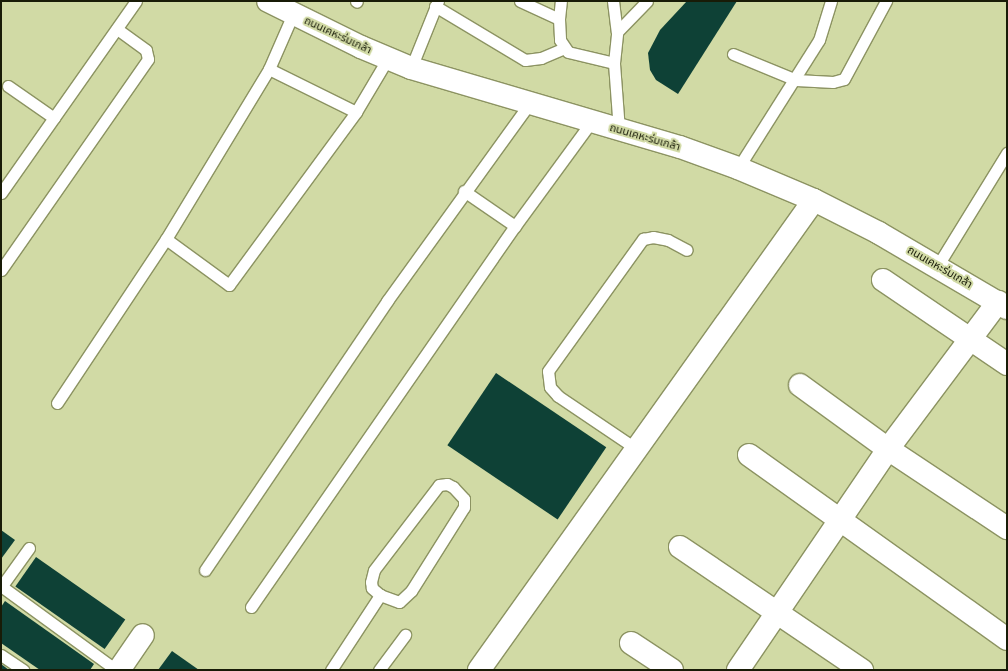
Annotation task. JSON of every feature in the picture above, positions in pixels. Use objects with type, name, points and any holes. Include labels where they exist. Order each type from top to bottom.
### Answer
[{"type":"street","name":"ถนนเคหะร่มเกล้า","points":[[268,1],[411,68],[529,104],[680,147],[738,168],[814,200],[938,265],[1002,305]]},
{"type":"street","points":[[479,670],[638,450],[814,200]]},
{"type":"street","points":[[883,280],[1007,364]]},
{"type":"street","points":[[738,670],[779,612],[839,519],[888,449],[969,338],[1002,305]]},
{"type":"street","points":[[800,385],[888,449],[1007,528]]},
{"type":"street","points":[[749,455],[1007,639]]},
{"type":"street","points":[[680,547],[779,612],[862,670]]},
{"type":"street","points":[[119,670],[144,635]]},
{"type":"street","points":[[631,643],[672,670]]},
{"type":"lane","points":[[1,193],[136,1]]},
{"type":"lane","points":[[520,1],[559,19]]},
{"type":"lane","points":[[561,1],[559,19],[560,40],[564,48],[574,55],[614,63]]},
{"type":"lane","points":[[613,1],[617,32],[614,63],[619,130]]},
{"type":"lane","points":[[617,32],[646,1]]},
{"type":"lane","points":[[738,168],[796,80],[819,40],[831,1]]},
{"type":"lane","points":[[733,54],[796,80],[833,82],[844,79],[886,1]]},
{"type":"lane","points":[[411,68],[437,3],[524,60],[541,58],[564,48]]},
{"type":"lane","points":[[57,403],[166,239],[269,69],[293,14]]},
{"type":"lane","points":[[1,270],[148,59],[146,50],[117,29]]},
{"type":"lane","points":[[166,239],[229,285],[356,112],[388,58]]},
{"type":"lane","points":[[269,69],[356,112]]},
{"type":"lane","points":[[8,86],[54,118]]},
{"type":"lane","points":[[205,570],[464,191],[529,104]]},
{"type":"lane","points":[[251,607],[515,226],[591,122]]},
{"type":"lane","points":[[938,265],[1007,153]]},
{"type":"lane","points":[[464,191],[515,226]]},
{"type":"lane","points":[[638,450],[558,396],[550,387],[548,371],[642,240],[653,237],[668,240],[687,250]]},
{"type":"lane","points":[[447,484],[453,487],[464,499],[464,507],[412,591],[399,602],[380,595],[372,588],[371,582],[374,570],[439,485],[447,484]]},
{"type":"lane","points":[[29,548],[1,587],[116,670]]},
{"type":"lane","points":[[331,670],[380,595]]},
{"type":"lane","points":[[379,670],[405,635]]},
{"type":"lane","points":[[1,655],[23,670]]},
{"type":"building","points":[[687,1],[737,1],[678,94],[656,80],[650,70],[648,53],[660,30]]},
{"type":"building","points":[[496,373],[606,447],[558,519],[447,445]]},
{"type":"building","points":[[1,530],[15,540],[1,559]]},
{"type":"building","points":[[36,557],[125,620],[105,649],[15,586]]},
{"type":"building","points":[[5,601],[94,664],[90,670],[40,670],[1,643],[1,607]]},
{"type":"building","points":[[172,651],[199,670],[158,670]]},
{"type":"building","points":[[1,664],[9,670],[1,670]]}]
